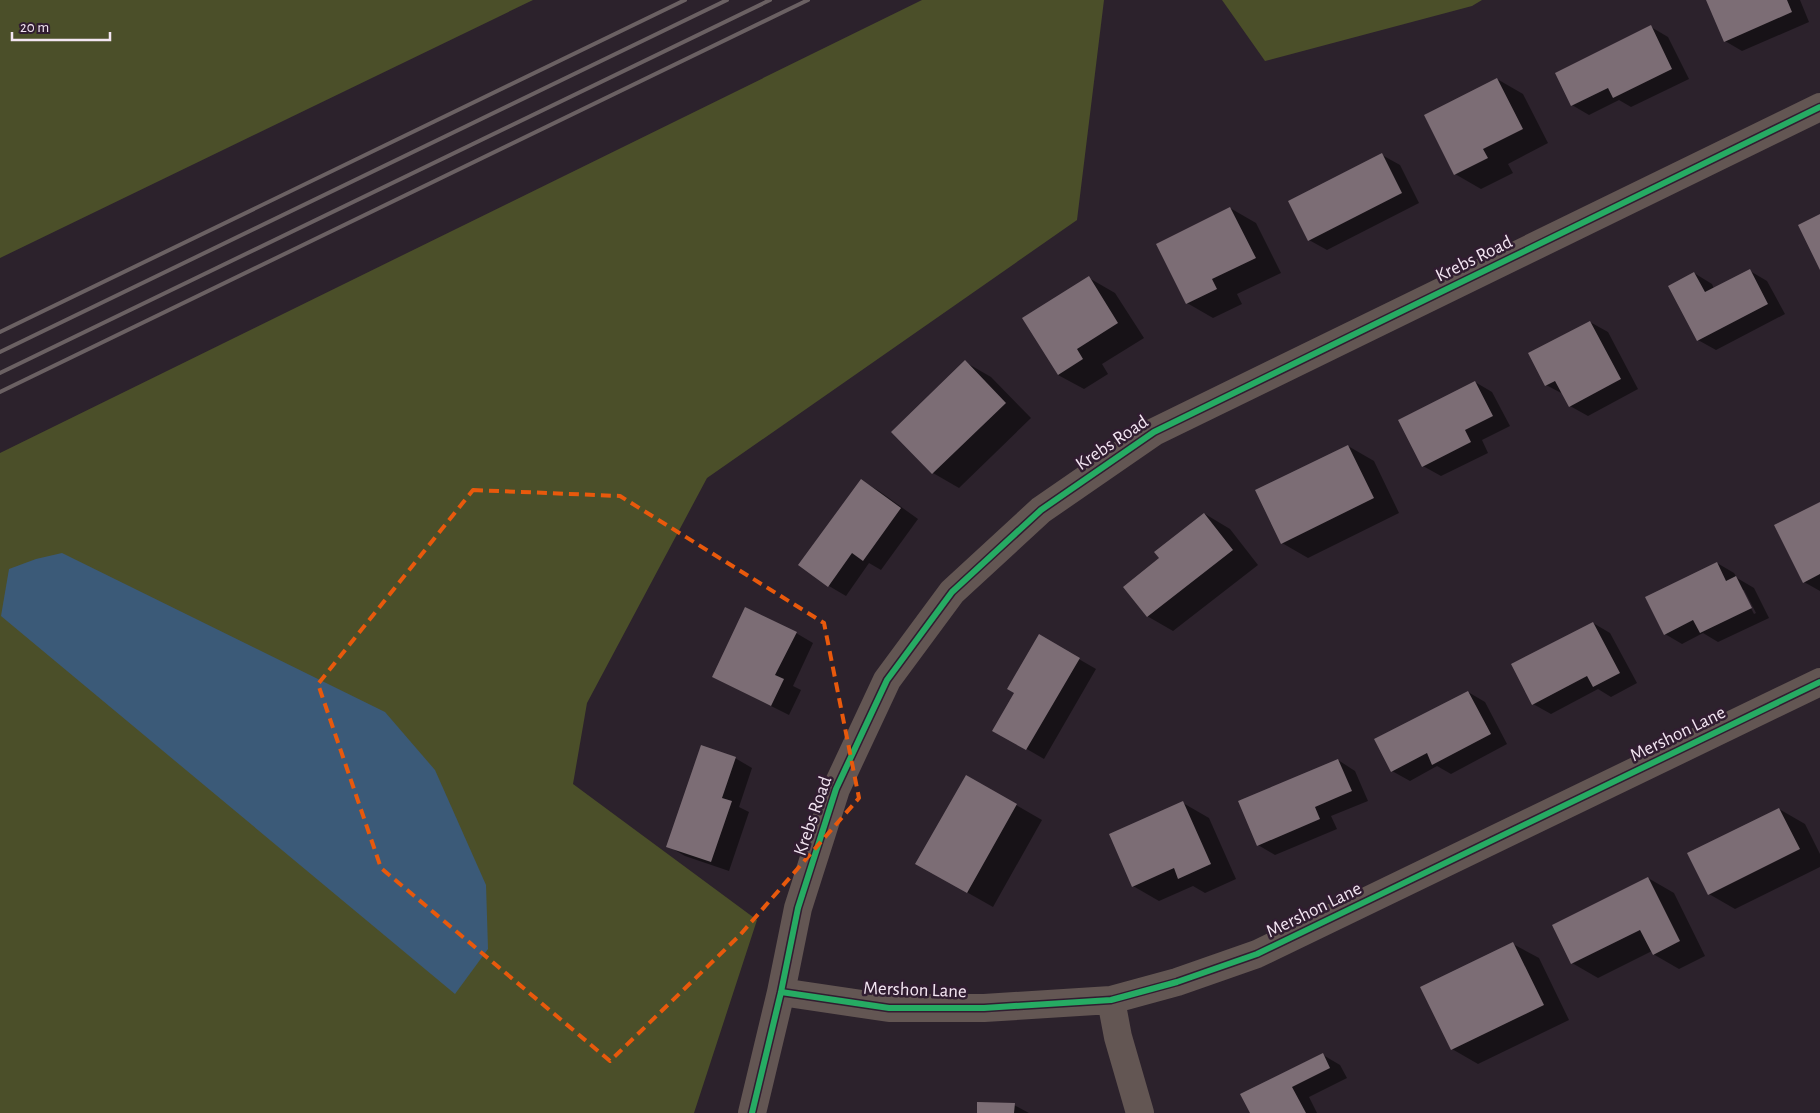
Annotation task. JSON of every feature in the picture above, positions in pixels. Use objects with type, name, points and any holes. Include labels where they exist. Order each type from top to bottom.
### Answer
[{"type":"street","name":"Krebs Road","points":[[752,1113],[798,908],[836,789],[887,680],[952,592],[1041,510],[1154,432],[1820,107]]},
{"type":"street","name":"Mershon Lane","points":[[780,992],[889,1008],[984,1008],[1112,1000],[1177,982],[1257,954],[1820,682]]},
{"type":"street","points":[[1112,1000],[1118,1037],[1140,1113]]},
{"type":"highlighted area","points":[[473,490],[620,496],[824,623],[859,798],[740,935],[610,1061],[381,868],[318,684]]},
{"type":"green space","points":[[0,0],[533,0],[0,258]]},
{"type":"green space","points":[[922,0],[1104,0],[1077,220],[707,478],[587,703],[573,784],[757,920],[694,1113],[0,1113],[0,453]]},
{"type":"green space","points":[[1222,0],[1482,0],[1472,6],[1265,61]]},
{"type":"water","points":[[62,553],[385,712],[435,770],[486,885],[488,949],[455,994],[1,616],[9,569],[36,559]]},
{"type":"building","points":[[1706,0],[1787,0],[1792,12],[1724,42]]},
{"type":"building","points":[[1651,25],[1672,69],[1613,98],[1608,88],[1571,106],[1555,73]]},
{"type":"building","points":[[1497,78],[1523,129],[1483,149],[1488,158],[1454,175],[1424,115]]},
{"type":"building","points":[[1382,153],[1402,193],[1308,241],[1288,201]]},
{"type":"building","points":[[1230,207],[1256,258],[1212,279],[1217,289],[1186,304],[1156,244]]},
{"type":"building","points":[[1820,214],[1820,270],[1798,225]]},
{"type":"building","points":[[1750,269],[1768,304],[1697,341],[1668,286],[1694,272],[1705,292]]},
{"type":"building","points":[[1089,276],[1118,323],[1077,349],[1083,359],[1058,375],[1022,318]]},
{"type":"building","points":[[1590,321],[1621,379],[1569,407],[1555,381],[1545,386],[1528,353]]},
{"type":"building","points":[[965,360],[1006,403],[932,474],[891,432]]},
{"type":"building","points":[[1475,381],[1493,416],[1465,430],[1471,442],[1422,467],[1398,420]]},
{"type":"building","points":[[1348,445],[1374,498],[1281,544],[1255,490]]},
{"type":"building","points":[[861,479],[901,508],[863,561],[852,553],[828,587],[798,565]]},
{"type":"building","points":[[1820,502],[1820,574],[1803,583],[1774,525]]},
{"type":"building","points":[[1204,513],[1233,550],[1147,617],[1123,587],[1159,558],[1154,552]]},
{"type":"building","points":[[1717,562],[1726,581],[1736,576],[1752,608],[1700,633],[1693,620],[1664,635],[1645,597]]},
{"type":"building","points":[[745,607],[797,632],[775,675],[784,679],[771,706],[712,677]]},
{"type":"building","points":[[1593,622],[1620,673],[1593,687],[1587,676],[1532,705],[1511,664]]},
{"type":"building","points":[[1039,634],[1080,658],[1026,750],[992,731],[1014,693],[1007,689]]},
{"type":"building","points":[[1468,691],[1491,734],[1432,765],[1427,753],[1391,772],[1374,739]]},
{"type":"building","points":[[701,745],[736,757],[722,798],[732,801],[711,862],[666,847]]},
{"type":"building","points":[[1338,759],[1352,791],[1315,807],[1320,819],[1257,846],[1238,801]]},
{"type":"building","points":[[966,775],[1017,804],[967,893],[915,864]]},
{"type":"building","points":[[1183,801],[1211,864],[1178,879],[1174,868],[1132,887],[1109,834]]},
{"type":"building","points":[[1779,808],[1800,849],[1708,895],[1687,853]]},
{"type":"building","points":[[1648,877],[1680,941],[1653,955],[1640,930],[1571,964],[1552,925]]},
{"type":"building","points":[[1513,942],[1544,1005],[1451,1050],[1420,987]]},
{"type":"building","points":[[1323,1053],[1330,1068],[1292,1087],[1306,1113],[1250,1113],[1240,1094]]},
{"type":"building","points":[[977,1102],[1015,1103],[1014,1113],[977,1113]]},
{"type":"railway","points":[[0,332],[685,0]]},
{"type":"railway","points":[[0,352],[727,0]]},
{"type":"railway","points":[[0,373],[770,0]]},
{"type":"railway","points":[[0,392],[808,0]]},
{"type":"cycle path","points":[[752,1113],[781,992],[798,908],[836,789],[887,680],[952,592],[1041,510],[1154,432],[1820,107]]},
{"type":"cycle path","points":[[781,992],[889,1008],[984,1008],[1111,1000],[1177,982],[1257,954],[1820,682]]}]
